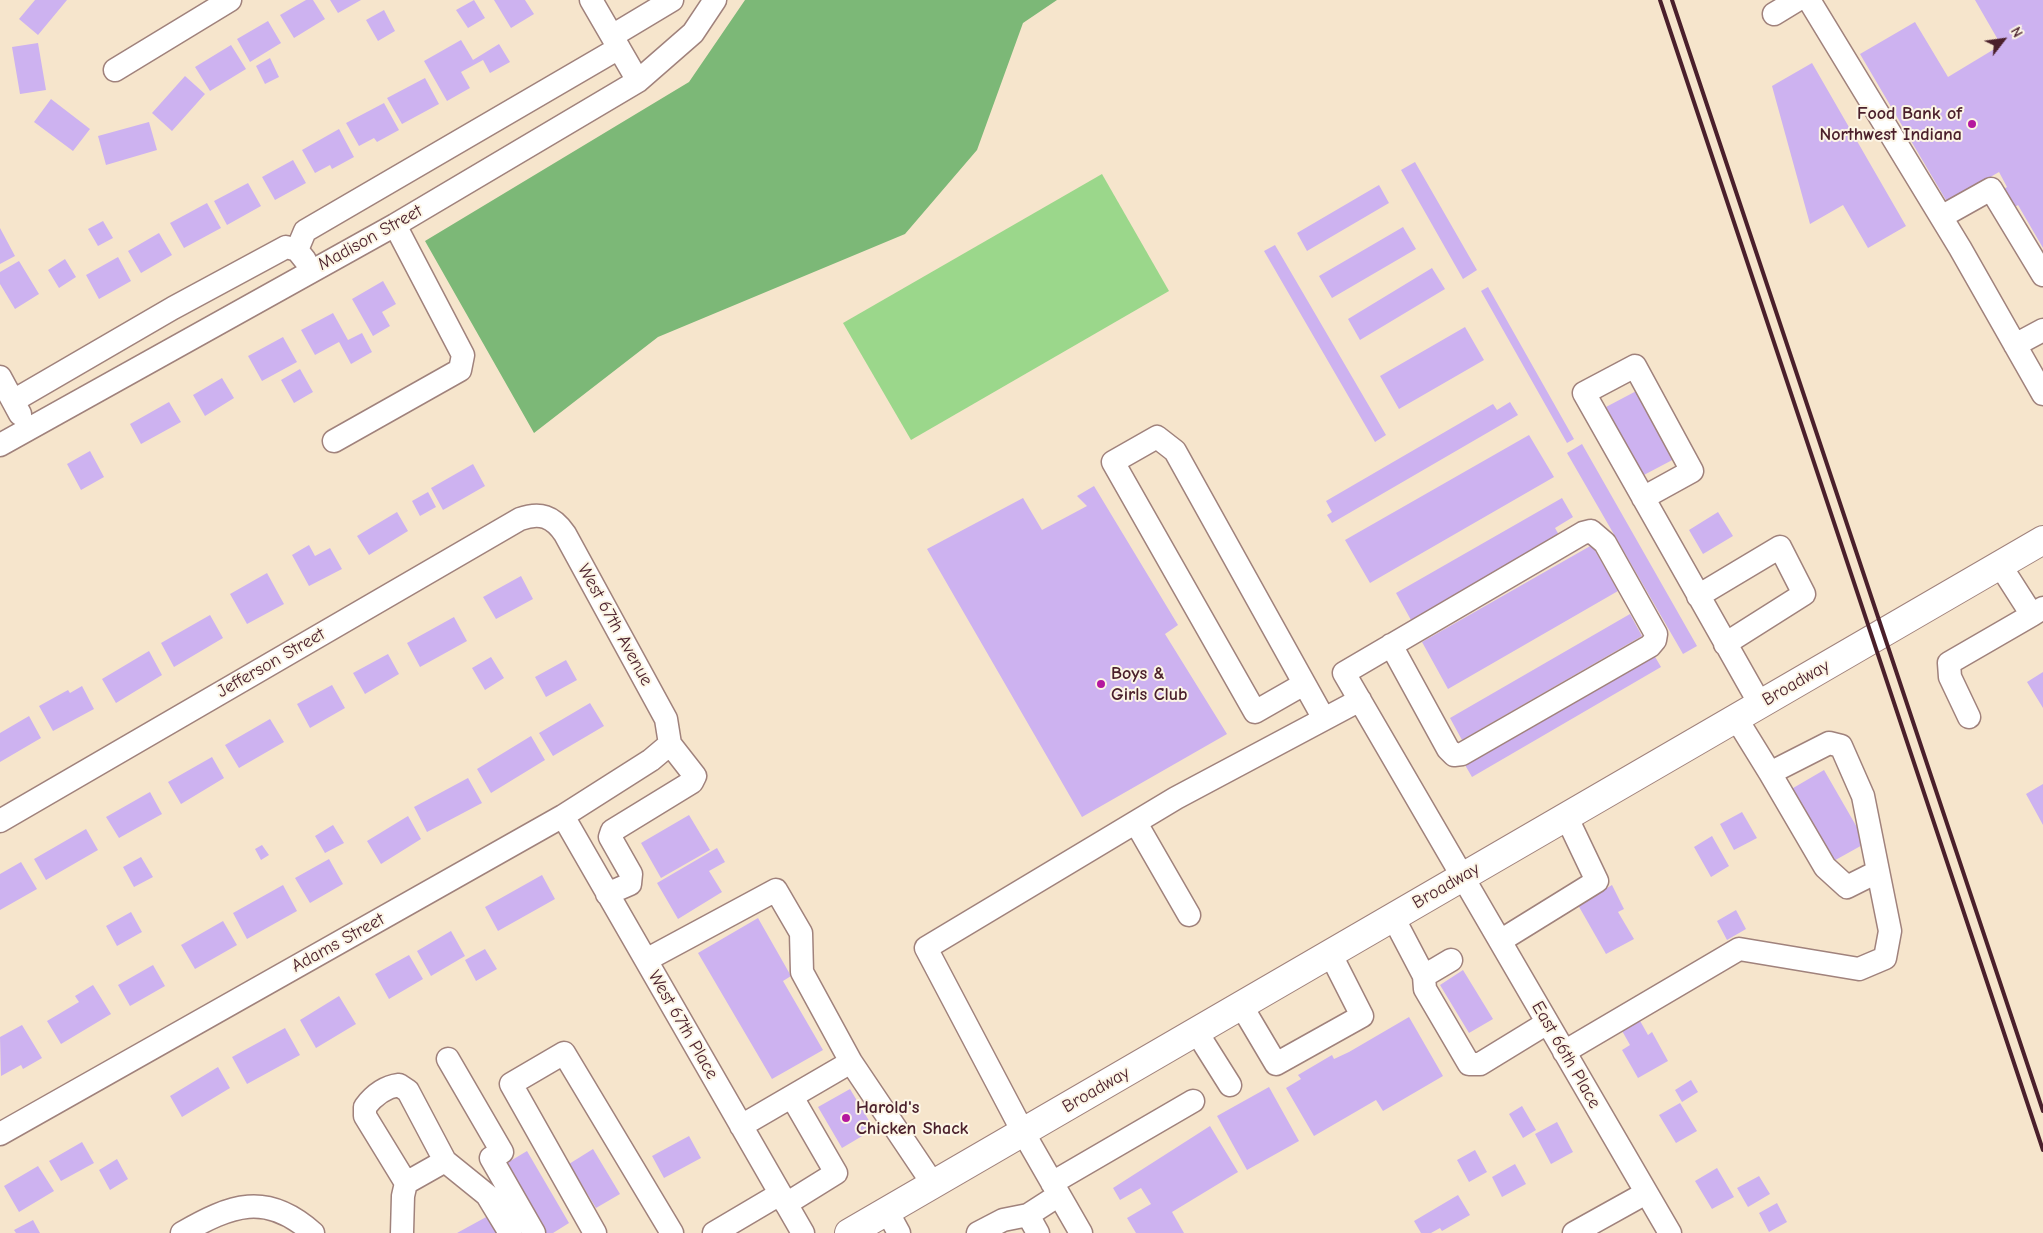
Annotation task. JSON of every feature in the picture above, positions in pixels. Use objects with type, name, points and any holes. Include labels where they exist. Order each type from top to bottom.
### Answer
[{"type":"main road","name":"Broadway","points":[[849,1233],[893,1222],[933,1184],[2043,540]]},
{"type":"street","points":[[115,70],[230,0]]},
{"type":"street","points":[[591,0],[638,81]]},
{"type":"street","points":[[297,250],[305,231],[615,42],[672,0]]},
{"type":"street","name":"Madison Street","points":[[0,445],[395,225],[638,81],[693,33],[715,0]]},
{"type":"street","points":[[1774,14],[1797,0]]},
{"type":"street","points":[[1809,0],[1941,217],[2043,394]]},
{"type":"street","points":[[1941,217],[1992,189],[2043,275]]},
{"type":"street","points":[[334,441],[460,370],[463,355],[395,225]]},
{"type":"street","points":[[13,401],[249,266],[286,247],[297,250],[313,271]]},
{"type":"street","points":[[2015,345],[2043,330]]},
{"type":"street","points":[[1643,498],[1692,471],[1635,366],[1584,393],[1725,644],[1760,704]]},
{"type":"street","points":[[0,377],[28,428]]},
{"type":"street","points":[[1304,684],[1255,712],[1113,462],[1157,437],[1175,451],[1324,719]]},
{"type":"street","name":"Jefferson Street","points":[[0,820],[520,519],[533,515],[545,516]]},
{"type":"street","name":"West 67th Avenue","points":[[545,516],[558,522],[570,542],[666,719],[670,744]]},
{"type":"street","points":[[1591,532],[1604,543],[1656,634],[1656,640],[1650,646],[1462,754],[1454,755],[1448,749],[1391,645],[1583,533],[1591,532]]},
{"type":"street","points":[[1698,596],[1780,547],[1804,594],[1725,644]]},
{"type":"street","points":[[1970,717],[1950,678],[1949,663],[2037,612],[2000,565]]},
{"type":"street","name":"East 66th Place","points":[[1391,645],[1344,672],[1670,1233]]},
{"type":"street","points":[[1081,1233],[1023,1132],[926,948],[1176,798],[1360,700]]},
{"type":"street","points":[[1736,718],[1825,867],[1835,878],[1847,887],[1878,872]]},
{"type":"street","points":[[1564,1052],[1739,949],[1859,969],[1885,958],[1890,931],[1863,796],[1841,746],[1828,743],[1770,773]]},
{"type":"street","points":[[608,894],[630,884],[631,874],[610,837],[612,831],[692,782],[695,776],[670,744]]},
{"type":"street","name":"Adams Street","points":[[0,1134],[563,816],[651,760],[670,744]]},
{"type":"street","name":"West 67th Place","points":[[563,816],[802,1233]]},
{"type":"street","points":[[1500,941],[1597,881],[1566,816]]},
{"type":"street","points":[[1136,822],[1189,915]]},
{"type":"street","points":[[646,960],[776,890],[801,933],[802,972],[851,1062],[933,1184]]},
{"type":"street","points":[[1393,918],[1424,976],[1424,989],[1468,1064],[1480,1064],[1548,1023]]},
{"type":"street","points":[[1241,1005],[1276,1064],[1362,1016],[1330,954]]},
{"type":"street","points":[[1424,976],[1451,960]]},
{"type":"street","points":[[1196,1031],[1230,1085]]},
{"type":"street","points":[[595,1233],[511,1084],[564,1053],[672,1233]]},
{"type":"street","points":[[448,1059],[502,1152],[491,1158],[534,1233]]},
{"type":"street","points":[[741,1126],[851,1062]]},
{"type":"street","points":[[402,1233],[403,1196],[406,1184],[365,1116],[364,1107],[372,1097],[388,1087],[399,1085],[408,1091],[445,1161],[486,1195],[510,1233]]},
{"type":"street","points":[[714,1233],[836,1173],[792,1096]]},
{"type":"street","points":[[978,1233],[1003,1220],[1033,1224],[1056,1189],[1193,1101]]},
{"type":"street","points":[[406,1184],[445,1161]]},
{"type":"street","points":[[1574,1233],[1646,1193]]},
{"type":"street","points":[[182,1233],[224,1211],[261,1205],[285,1212],[313,1233]]},
{"type":"green space","points":[[745,0],[1057,0],[1023,23],[977,150],[905,234],[658,337],[534,433],[425,241],[689,82]]},
{"type":"green space","points":[[1102,174],[1169,291],[911,440],[843,323]]},
{"type":"building","points":[[35,0],[67,0],[38,35],[19,19]]},
{"type":"building","points":[[306,0],[313,0],[325,19],[294,38],[280,15]]},
{"type":"building","points":[[330,0],[361,0],[338,13]]},
{"type":"building","points":[[474,0],[485,18],[468,28],[456,10]]},
{"type":"building","points":[[494,0],[525,0],[534,14],[511,28]]},
{"type":"building","name":"Food Bank of Northwest Indiana","points":[[1975,0],[2043,0],[2043,248],[2018,205],[2010,210],[1999,192],[2007,187],[1999,172],[1947,202],[1860,54],[1915,22],[1948,77],[2001,45]]},
{"type":"building","points":[[384,10],[395,31],[378,41],[366,20]]},
{"type":"building","points":[[268,21],[281,43],[250,62],[237,39]]},
{"type":"building","points":[[461,40],[473,60],[499,44],[510,62],[490,73],[483,60],[461,72],[470,88],[447,101],[424,61]]},
{"type":"building","points":[[38,43],[46,90],[20,94],[12,47]]},
{"type":"building","points":[[231,45],[246,69],[210,91],[195,67]]},
{"type":"building","points":[[270,58],[279,77],[265,84],[256,66]]},
{"type":"building","points":[[1812,63],[1906,226],[1868,248],[1843,205],[1810,224],[1772,86]]},
{"type":"building","points":[[185,76],[205,94],[172,131],[152,113]]},
{"type":"building","points":[[425,78],[439,104],[402,124],[387,98]]},
{"type":"building","points":[[51,99],[90,129],[73,151],[34,122]]},
{"type":"building","points":[[384,103],[399,130],[377,142],[374,138],[359,146],[346,123]]},
{"type":"building","points":[[149,122],[157,150],[106,165],[98,136]]},
{"type":"building","points":[[339,129],[354,157],[332,169],[330,165],[315,173],[302,150]]},
{"type":"building","points":[[293,160],[306,183],[275,200],[262,177]]},
{"type":"building","points":[[1415,162],[1477,270],[1463,279],[1401,170]]},
{"type":"building","points":[[248,183],[261,206],[227,225],[214,201]]},
{"type":"building","points":[[1379,185],[1389,203],[1307,251],[1297,233]]},
{"type":"building","points":[[207,203],[221,228],[184,248],[170,223]]},
{"type":"building","points":[[103,221],[113,238],[98,246],[88,229]]},
{"type":"building","points":[[1403,227],[1416,249],[1332,298],[1319,276]]},
{"type":"building","points":[[0,228],[15,256],[0,264]]},
{"type":"building","points":[[159,233],[172,255],[141,273],[128,251]]},
{"type":"building","points":[[1275,245],[1386,435],[1375,442],[1264,251]]},
{"type":"building","points":[[118,257],[131,281],[99,299],[86,275]]},
{"type":"building","points":[[65,259],[76,277],[59,288],[48,270]]},
{"type":"building","points":[[19,261],[39,294],[15,309],[0,284],[0,272]]},
{"type":"building","points":[[1432,268],[1445,289],[1360,340],[1348,319]]},
{"type":"building","points":[[383,281],[396,304],[382,312],[390,326],[373,336],[352,299]]},
{"type":"building","points":[[1488,287],[1574,439],[1567,443],[1481,291]]},
{"type":"building","points":[[333,313],[348,340],[362,333],[372,352],[351,364],[339,342],[315,355],[301,330]]},
{"type":"building","points":[[1465,327],[1484,360],[1399,409],[1380,376]]},
{"type":"building","points":[[283,337],[297,362],[262,381],[248,356]]},
{"type":"building","points":[[300,369],[313,392],[294,403],[281,380]]},
{"type":"building","points":[[222,378],[234,398],[205,416],[193,395]]},
{"type":"building","points":[[1642,388],[1678,457],[1642,476],[1606,407]]},
{"type":"building","points":[[169,402],[181,422],[141,444],[130,424]]},
{"type":"building","points":[[1510,402],[1518,415],[1332,523],[1327,515],[1332,512],[1326,501],[1493,404],[1497,410]]},
{"type":"building","points":[[1529,435],[1554,477],[1370,583],[1345,540]]},
{"type":"building","points":[[1582,444],[1697,646],[1683,654],[1567,453]]},
{"type":"building","points":[[90,451],[104,477],[81,490],[67,464]]},
{"type":"building","points":[[473,464],[485,486],[443,510],[431,488]]},
{"type":"building","name":"Boys & Girls Club","points":[[1094,486],[1178,625],[1165,634],[1227,734],[1082,817],[927,549],[1023,498],[1042,530],[1087,506],[1077,496]]},
{"type":"building","points":[[428,492],[436,507],[420,516],[412,501]]},
{"type":"building","points":[[1562,498],[1573,517],[1555,528],[1559,535],[1411,620],[1396,593]]},
{"type":"building","points":[[397,512],[408,531],[369,555],[357,536]]},
{"type":"building","points":[[1718,512],[1733,536],[1703,554],[1689,530]]},
{"type":"building","points":[[309,545],[315,556],[330,548],[342,569],[309,586],[292,555]]},
{"type":"building","points":[[1592,545],[1618,591],[1448,689],[1422,642]]},
{"type":"building","points":[[267,573],[284,604],[247,624],[230,594]]},
{"type":"building","points":[[521,576],[533,599],[496,619],[483,597]]},
{"type":"building","points":[[1630,614],[1642,636],[1462,740],[1450,718]]},
{"type":"building","points":[[210,615],[223,638],[174,667],[161,643]]},
{"type":"building","points":[[454,617],[467,641],[420,667],[407,643]]},
{"type":"building","points":[[149,651],[162,675],[116,703],[102,679]]},
{"type":"building","points":[[388,654],[399,674],[365,694],[353,673]]},
{"type":"building","points":[[1654,655],[1661,667],[1472,777],[1465,765]]},
{"type":"building","points":[[491,657],[504,678],[485,690],[472,668]]},
{"type":"building","points":[[566,660],[577,680],[546,697],[535,677]]},
{"type":"building","points":[[2043,672],[2043,708],[2027,682]]},
{"type":"building","points":[[332,685],[345,708],[310,728],[297,704]]},
{"type":"building","points":[[82,686],[94,709],[53,731],[39,706],[68,690],[70,693]]},
{"type":"building","points":[[590,703],[604,726],[553,756],[539,733]]},
{"type":"building","points":[[29,716],[41,738],[0,762],[0,733]]},
{"type":"building","points":[[270,719],[284,742],[239,768],[225,745]]},
{"type":"building","points":[[531,736],[545,760],[491,793],[477,769]]},
{"type":"building","points":[[212,757],[224,778],[181,804],[168,782]]},
{"type":"building","points":[[1824,770],[1866,843],[1830,863],[1788,791]]},
{"type":"building","points":[[468,778],[482,803],[427,832],[414,807]]},
{"type":"building","points":[[2043,784],[2043,825],[2026,794]]},
{"type":"building","points":[[150,792],[162,814],[119,838],[106,817]]},
{"type":"building","points":[[1742,812],[1757,838],[1734,850],[1720,824]]},
{"type":"building","points":[[689,815],[710,850],[661,878],[641,843]]},
{"type":"building","points":[[408,816],[421,839],[381,864],[367,841]]},
{"type":"building","points":[[333,825],[344,843],[325,853],[315,836]]},
{"type":"building","points":[[86,829],[98,850],[46,880],[34,859]]},
{"type":"building","points":[[1712,836],[1729,866],[1711,877],[1694,847]]},
{"type":"building","points":[[262,845],[269,855],[261,860],[255,849]]},
{"type":"building","points":[[717,848],[725,862],[709,871],[722,892],[678,919],[657,883]]},
{"type":"building","points":[[141,857],[153,877],[134,887],[123,867]]},
{"type":"building","points":[[329,859],[343,884],[310,903],[295,878]]},
{"type":"building","points":[[21,862],[37,889],[0,910],[0,874]]},
{"type":"building","points":[[542,875],[555,899],[498,931],[485,907]]},
{"type":"building","points":[[283,885],[297,911],[247,939],[233,913]]},
{"type":"building","points":[[1612,885],[1624,909],[1618,912],[1634,939],[1606,954],[1578,905]]},
{"type":"building","points":[[1736,910],[1746,929],[1727,940],[1717,921]]},
{"type":"building","points":[[131,912],[142,932],[117,946],[106,926]]},
{"type":"building","points":[[758,918],[791,976],[783,981],[823,1050],[772,1079],[698,953]]},
{"type":"building","points":[[223,921],[237,945],[195,969],[181,945]]},
{"type":"building","points":[[451,931],[465,956],[431,976],[417,951]]},
{"type":"building","points":[[485,949],[497,969],[476,981],[465,960]]},
{"type":"building","points":[[409,955],[423,979],[389,999],[375,974]]},
{"type":"building","points":[[153,965],[165,986],[130,1006],[118,985]]},
{"type":"building","points":[[1463,970],[1493,1019],[1469,1033],[1440,985]]},
{"type":"building","points":[[93,985],[111,1014],[61,1044],[47,1021],[79,1002],[75,996]]},
{"type":"building","points":[[339,996],[356,1024],[316,1048],[300,1020]]},
{"type":"building","points":[[1409,1017],[1443,1076],[1383,1111],[1376,1100],[1314,1136],[1286,1088],[1301,1079],[1298,1075],[1332,1055],[1334,1059],[1349,1052]]},
{"type":"building","points":[[1639,1019],[1648,1035],[1652,1032],[1668,1061],[1638,1078],[1622,1050],[1630,1045],[1621,1029]]},
{"type":"building","points":[[22,1025],[42,1058],[23,1069],[21,1065],[1,1076],[0,1037]]},
{"type":"building","points":[[285,1028],[300,1055],[247,1084],[232,1057]]},
{"type":"building","points":[[218,1067],[230,1088],[182,1117],[170,1096]]},
{"type":"building","points":[[1691,1080],[1698,1092],[1682,1102],[1675,1090]]},
{"type":"building","points":[[1269,1087],[1299,1141],[1247,1170],[1217,1116]]},
{"type":"building","name":"Harold's Chicken Shack","points":[[850,1089],[874,1129],[842,1148],[818,1107]]},
{"type":"building","points":[[1680,1103],[1697,1131],[1676,1143],[1659,1115]]},
{"type":"building","points":[[1522,1106],[1536,1130],[1523,1138],[1509,1114]]},
{"type":"building","points":[[1557,1122],[1573,1152],[1551,1164],[1535,1134]]},
{"type":"building","points":[[1210,1126],[1238,1172],[1172,1212],[1184,1233],[1136,1233],[1127,1218],[1151,1204],[1141,1188],[1120,1200],[1113,1188]]},
{"type":"building","points":[[689,1136],[701,1158],[664,1178],[652,1156]]},
{"type":"building","points":[[82,1142],[94,1163],[61,1181],[49,1161]]},
{"type":"building","points":[[593,1149],[620,1194],[596,1208],[569,1164]]},
{"type":"building","points":[[1475,1150],[1487,1172],[1469,1182],[1457,1160]]},
{"type":"building","points":[[527,1151],[569,1223],[553,1233],[542,1233],[502,1166]]},
{"type":"building","points":[[117,1159],[128,1179],[110,1190],[99,1170]]},
{"type":"building","points":[[1515,1164],[1526,1184],[1502,1197],[1492,1177]]},
{"type":"building","points":[[38,1166],[54,1191],[19,1212],[4,1186]]},
{"type":"building","points":[[1717,1168],[1734,1197],[1712,1209],[1695,1181]]},
{"type":"building","points":[[1759,1176],[1770,1194],[1748,1207],[1737,1188]]},
{"type":"building","points":[[1458,1195],[1470,1215],[1442,1231],[1440,1228],[1431,1233],[1421,1233],[1414,1221]]},
{"type":"building","points":[[1777,1203],[1787,1222],[1769,1232],[1759,1213]]},
{"type":"building","points":[[488,1216],[498,1233],[457,1233]]},
{"type":"building","points":[[33,1220],[40,1233],[16,1233],[14,1230]]},
{"type":"railway","points":[[1660,0],[2043,1150]]},
{"type":"railway","points":[[1672,0],[2043,1111]]},
{"type":"place","name":"Food Bank of Northwest Indiana","points":[[1972,124]]},
{"type":"place","name":"Boys & Girls Club","points":[[1101,684]]},
{"type":"place","name":"Harold's Chicken Shack","points":[[846,1118]]}]
